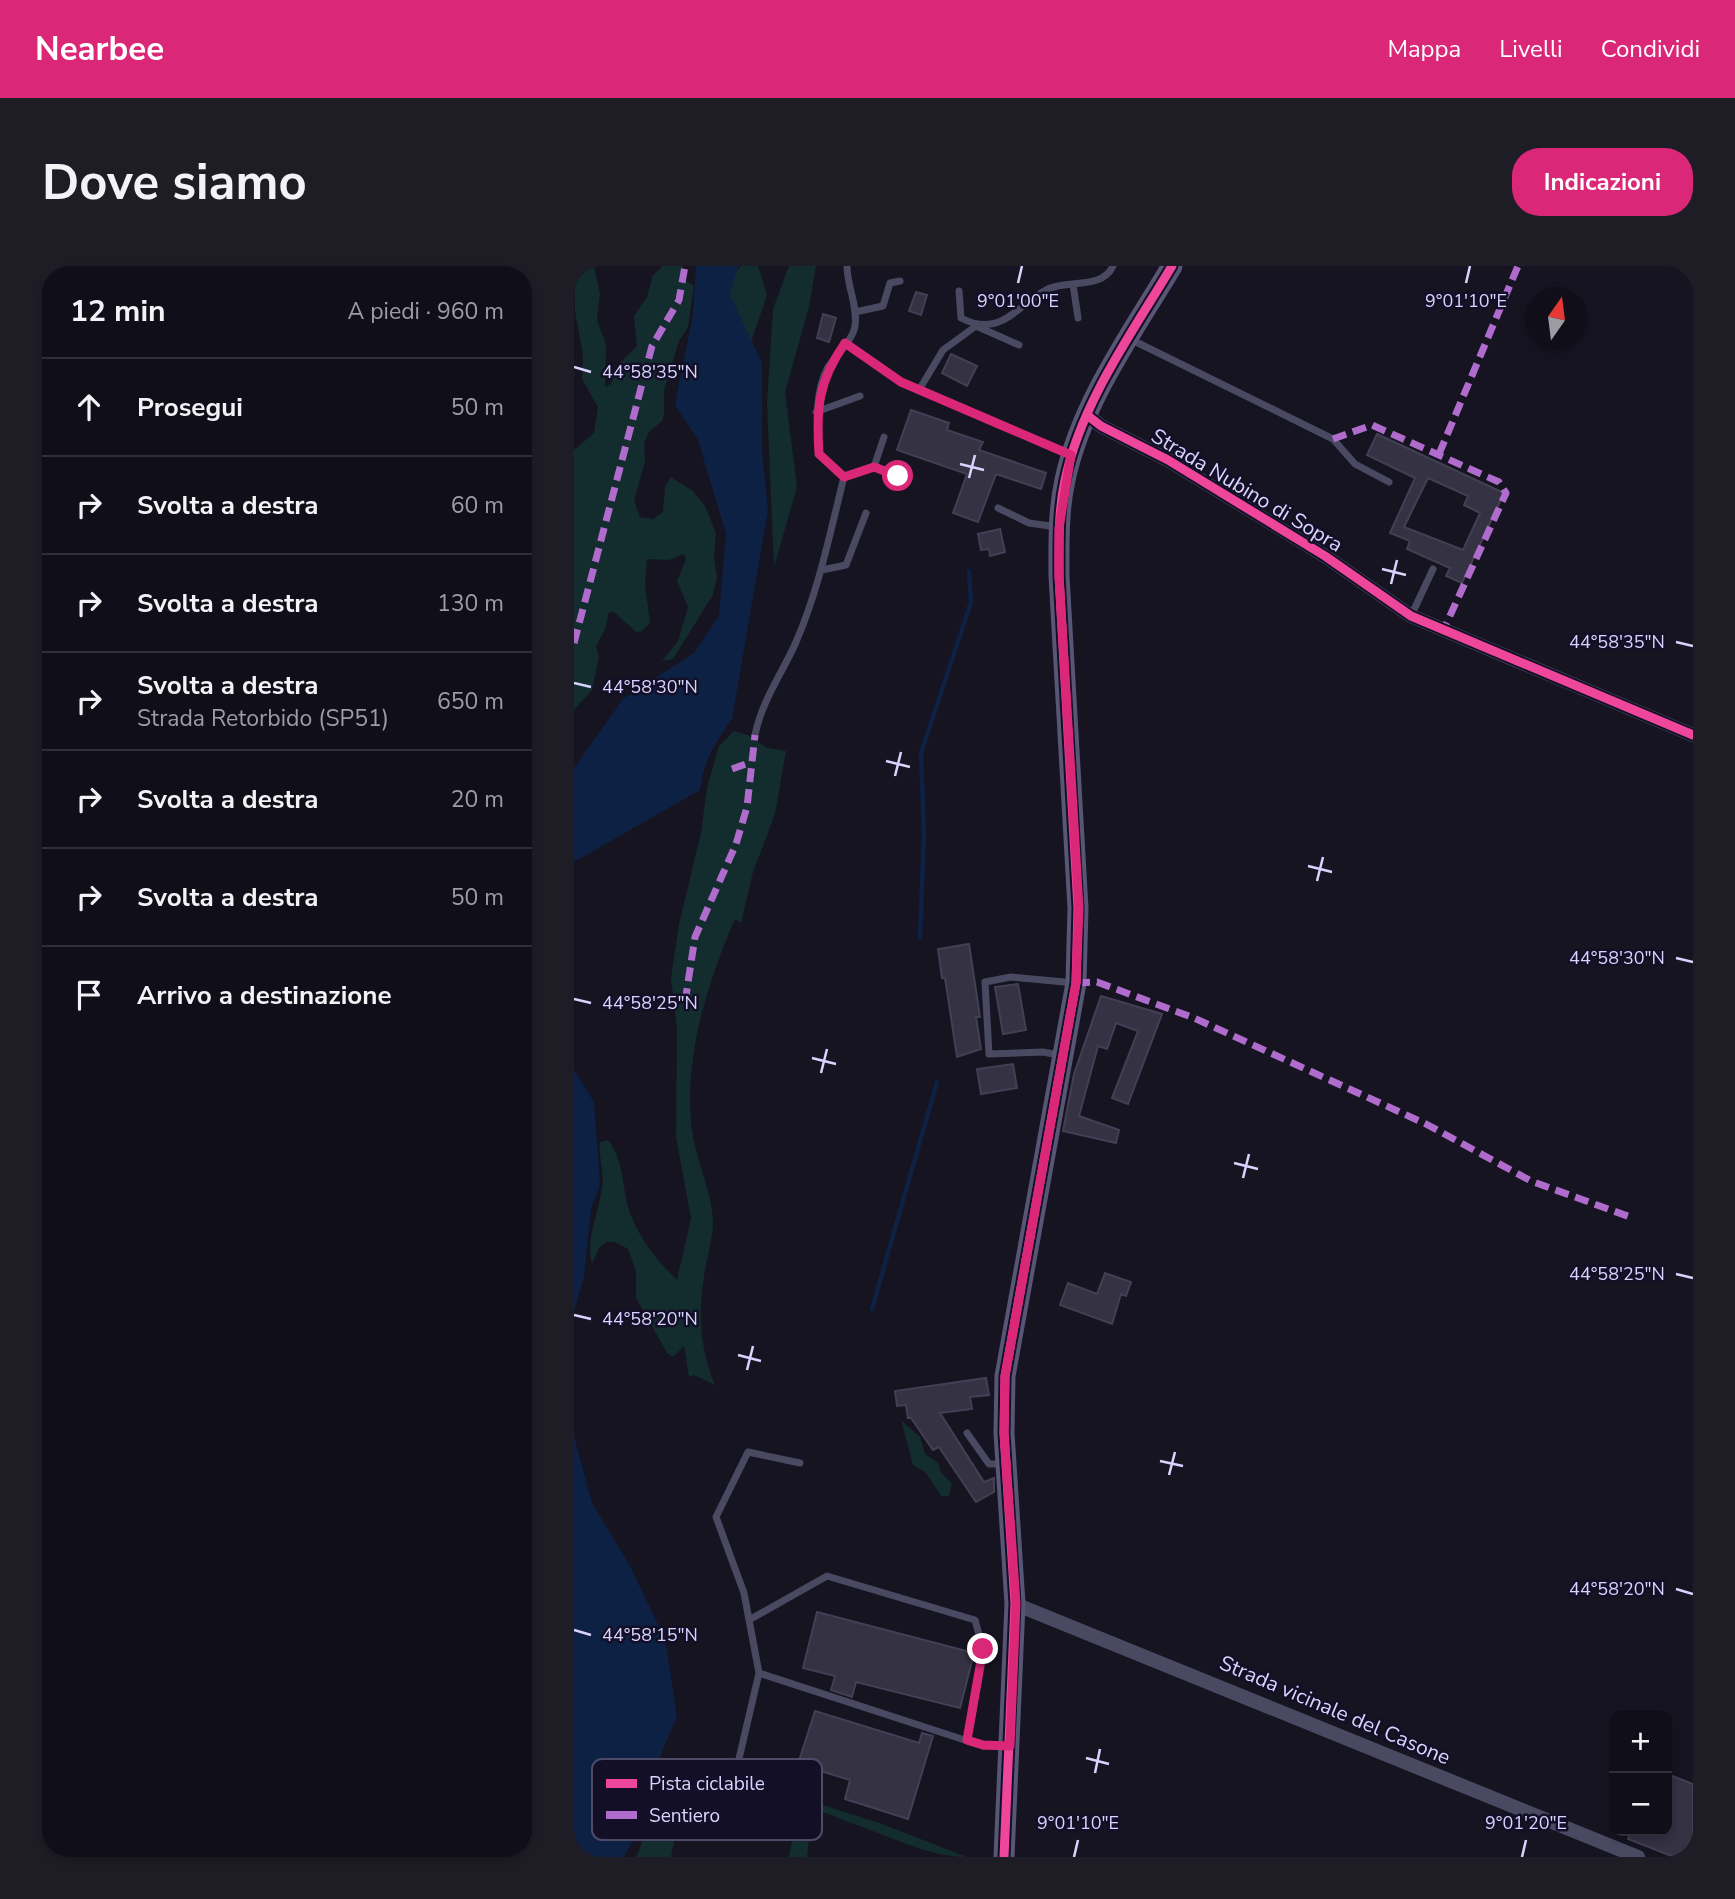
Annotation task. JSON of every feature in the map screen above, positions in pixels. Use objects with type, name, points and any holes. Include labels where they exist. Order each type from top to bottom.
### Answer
[{"type":"street","points":[[1004,1857],[1016,1604],[1006,1464],[1005,1376],[1076,983],[1079,908],[1059,576],[1059,528],[1071,455],[1087,415],[1172,266]]},
{"type":"street","name":"Strada Nubino di Sopra","points":[[1087,415],[1101,426],[1168,460],[1314,549],[1411,616],[1693,735]]},
{"type":"street","name":"Strada vicinale del Casone","points":[[1016,1604],[1638,1857]]},
{"type":"lane","points":[[844,477],[819,454],[816,412],[827,370],[855,329],[855,312],[847,284],[847,266]]},
{"type":"lane","points":[[919,390],[943,350],[976,326],[1006,320],[1049,289],[1097,281],[1113,266]]},
{"type":"lane","points":[[855,312],[883,306],[890,283],[900,281]]},
{"type":"lane","points":[[1073,284],[1078,318]]},
{"type":"lane","points":[[959,291],[961,318],[1019,345]]},
{"type":"lane","points":[[1129,339],[1333,439],[1355,464],[1389,482]]},
{"type":"lane","points":[[845,343],[901,382],[1071,455]]},
{"type":"lane","points":[[816,412],[860,396]]},
{"type":"lane","points":[[874,467],[884,437]]},
{"type":"lane","points":[[844,477],[874,467],[898,476]]},
{"type":"lane","points":[[755,735],[764,701],[795,643],[822,569],[844,477]]},
{"type":"lane","points":[[998,508],[1029,523],[1059,528]]},
{"type":"lane","points":[[822,569],[846,565],[866,513]]},
{"type":"lane","points":[[1411,616],[1433,569]]},
{"type":"lane","points":[[1064,1056],[1043,1052],[989,1054],[985,982],[1011,977],[1076,983]]},
{"type":"lane","points":[[967,1433],[989,1464],[1006,1464]]},
{"type":"lane","points":[[739,1759],[759,1673],[744,1593],[716,1517],[748,1452],[800,1463]]},
{"type":"lane","points":[[749,1620],[827,1576],[975,1620],[983,1649],[967,1740]]},
{"type":"lane","points":[[759,1673],[983,1745],[1010,1746]]},
{"type":"green space","points":[[574,266],[594,266],[600,294],[597,320],[606,344],[605,387],[611,384],[616,367],[637,346],[634,316],[647,297],[653,275],[663,266],[683,266],[683,280],[694,285],[688,327],[679,341],[664,390],[664,415],[662,421],[649,432],[644,443],[645,462],[634,500],[640,517],[653,519],[663,512],[665,487],[671,477],[693,491],[705,506],[716,533],[714,557],[717,577],[713,595],[673,659],[662,661],[678,641],[688,607],[677,581],[686,559],[684,554],[669,560],[647,559],[645,584],[650,623],[642,631],[636,632],[614,612],[609,612],[605,630],[596,646],[599,657],[592,690],[574,710],[574,450],[594,433],[598,407],[582,379],[583,355],[575,311]]},
{"type":"green space","points":[[741,266],[758,266],[767,295],[750,345],[723,303],[732,276]]},
{"type":"green space","points":[[789,266],[816,266],[809,307],[785,392],[797,487],[774,567],[767,402],[773,309]]},
{"type":"green space","points":[[734,731],[748,735],[767,748],[786,751],[775,814],[753,872],[741,923],[735,919],[715,969],[694,1049],[690,1103],[692,1130],[713,1224],[704,1276],[701,1318],[703,1345],[715,1385],[694,1375],[689,1377],[684,1346],[673,1357],[667,1353],[636,1298],[636,1271],[628,1249],[615,1242],[606,1242],[599,1248],[592,1264],[590,1244],[603,1182],[600,1142],[608,1140],[621,1168],[629,1208],[636,1227],[652,1252],[677,1280],[691,1218],[676,1137],[677,1029],[671,978],[679,924],[701,833],[707,788],[719,746]]},
{"type":"green space","points":[[901,1420],[920,1437],[925,1454],[938,1463],[941,1472],[952,1484],[949,1496],[941,1496],[926,1473],[913,1465]]},
{"type":"green space","points":[[822,1805],[882,1824],[967,1857],[922,1849],[822,1812]]},
{"type":"green space","points":[[642,1840],[674,1840],[671,1857],[636,1857]]},
{"type":"green space","points":[[792,1840],[809,1840],[807,1857],[789,1857]]},
{"type":"water","points":[[696,266],[738,266],[730,295],[762,363],[762,451],[768,510],[732,719],[711,752],[700,790],[574,862],[574,768],[623,699],[694,653],[719,616],[726,534],[698,440],[675,405],[693,315]]},
{"type":"water","points":[[574,1070],[594,1102],[600,1185],[591,1209],[584,1277],[574,1311]]},
{"type":"water","points":[[574,1436],[592,1503],[630,1566],[665,1639],[677,1716],[659,1759],[592,1759],[592,1840],[633,1840],[624,1857],[574,1857]]},
{"type":"building","points":[[916,292],[927,295],[921,315],[909,311]]},
{"type":"building","points":[[823,314],[836,318],[829,342],[817,338]]},
{"type":"building","points":[[951,354],[977,366],[967,386],[942,373]]},
{"type":"building","points":[[911,410],[949,423],[947,430],[983,442],[979,450],[1046,473],[1041,489],[996,474],[978,522],[953,513],[967,474],[897,450]]},
{"type":"building","points":[[1377,434],[1504,493],[1462,583],[1446,576],[1450,568],[1407,549],[1410,541],[1390,533],[1415,478],[1367,455]],"holes":[[[1428,478],[1468,496],[1464,505],[1480,513],[1463,550],[1404,527]]]},
{"type":"building","points":[[1000,529],[1005,552],[990,556],[989,549],[981,550],[978,534]]},
{"type":"building","points":[[969,944],[980,1017],[976,1017],[981,1049],[957,1057],[938,949]]},
{"type":"building","points":[[1018,984],[1026,1030],[1003,1034],[995,987]]},
{"type":"building","points":[[1101,996],[1162,1014],[1128,1104],[1112,1098],[1138,1031],[1116,1023],[1107,1049],[1098,1046],[1079,1116],[1119,1130],[1116,1143],[1063,1131],[1074,1074]]},
{"type":"building","points":[[1013,1064],[1017,1088],[981,1094],[977,1069]]},
{"type":"building","points":[[1105,1273],[1131,1282],[1126,1296],[1121,1294],[1112,1324],[1060,1305],[1068,1283],[1097,1294]]},
{"type":"building","points":[[986,1378],[989,1395],[970,1397],[972,1409],[940,1413],[984,1482],[994,1478],[994,1492],[976,1502],[939,1447],[933,1450],[911,1418],[908,1418],[906,1405],[897,1406],[895,1391]]},
{"type":"building","points":[[817,1612],[974,1653],[960,1708],[856,1682],[852,1697],[831,1690],[835,1676],[803,1668]]},
{"type":"building","points":[[815,1711],[919,1743],[922,1733],[933,1736],[908,1819],[845,1799],[850,1780],[822,1771],[822,1759],[800,1759]]},
{"type":"building","points":[[1672,1776],[1693,1784],[1693,1844],[1688,1857],[1674,1857],[1628,1839],[1629,1836],[1672,1836]]},
{"type":"waterway","points":[[920,937],[924,834],[921,753],[971,602],[969,571]]},
{"type":"waterway","points":[[872,1309],[937,1082]]},
{"type":"marked path","points":[[574,643],[652,346],[679,300],[685,266]]},
{"type":"marked path","points":[[1439,454],[1518,266]]},
{"type":"marked path","points":[[1333,439],[1372,425],[1499,482],[1506,493],[1443,631]]},
{"type":"marked path","points":[[685,1002],[695,937],[736,844],[747,807],[755,735]]},
{"type":"marked path","points":[[732,769],[751,762]]},
{"type":"marked path","points":[[1076,983],[1097,982],[1194,1018],[1426,1124],[1531,1181],[1633,1218]]},
{"type":"cycle path","points":[[1004,1857],[1015,1604],[1004,1433],[1005,1376],[1076,983],[1078,908],[1059,576],[1061,504],[1073,451],[1095,396],[1172,266]]},
{"type":"cycle path","points":[[1087,415],[1101,426],[1168,460],[1325,556],[1411,616],[1693,735]]},
{"type":"route","points":[[898,476],[874,467],[844,477],[819,454],[816,412],[827,370],[845,343],[901,382],[1049,448],[1071,455],[1064,482],[1059,528],[1059,576],[1079,908],[1076,983],[1005,1376],[1004,1433],[1016,1604],[1010,1746],[983,1745],[967,1740],[983,1649]]}]
